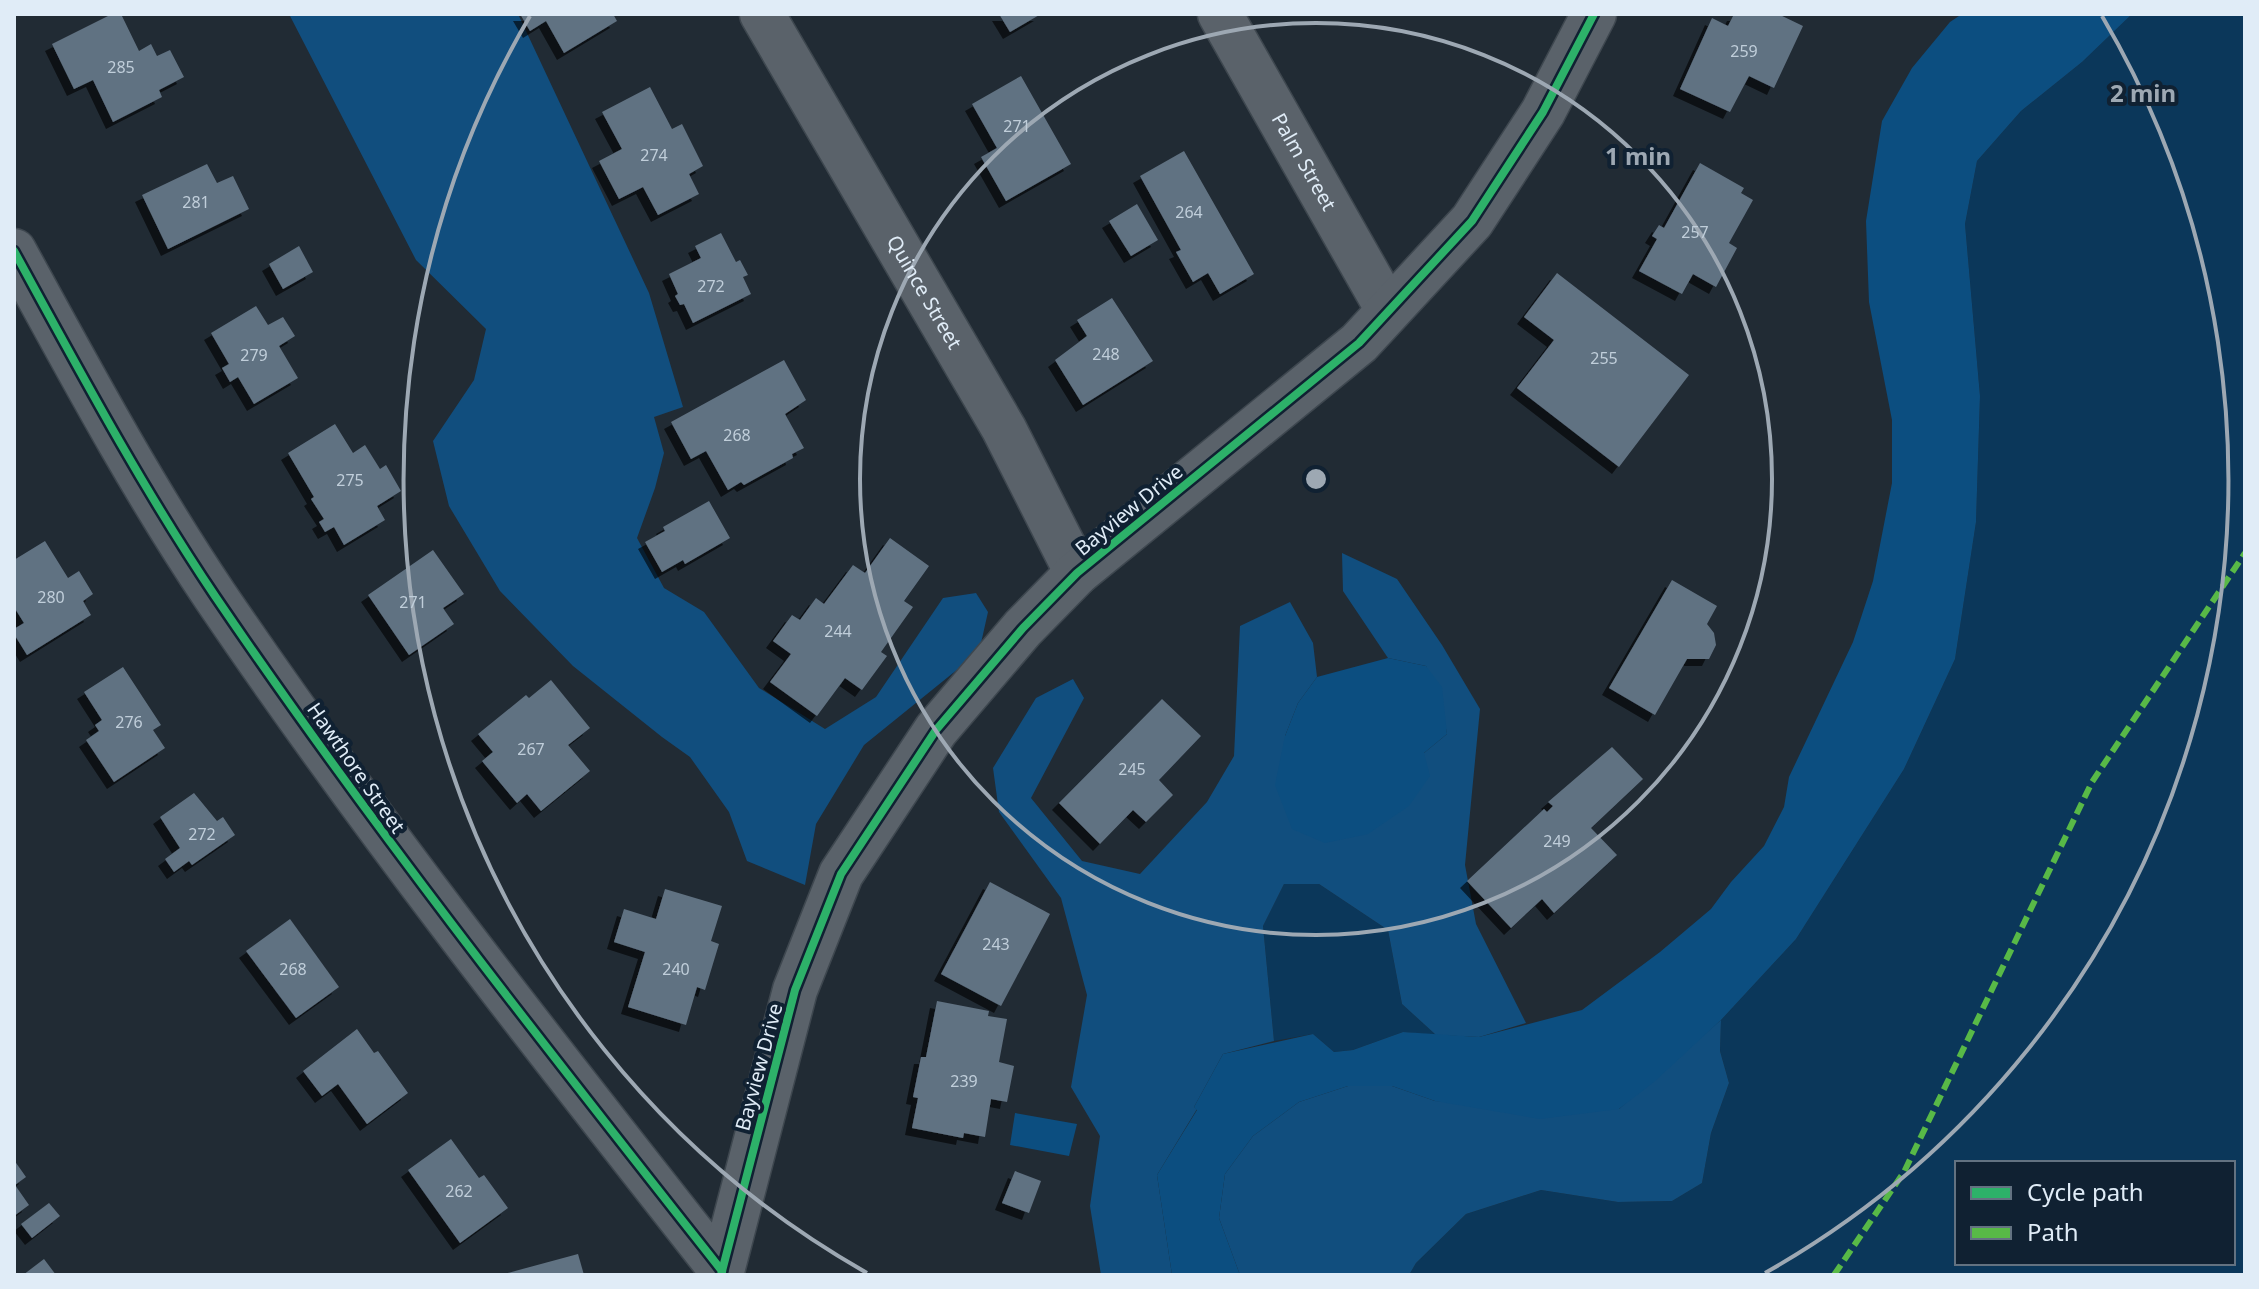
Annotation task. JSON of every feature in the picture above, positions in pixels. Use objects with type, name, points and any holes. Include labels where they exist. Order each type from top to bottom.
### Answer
[{"type":"street","name":"Quince Street","points":[[762,14],[1004,429],[1077,573]]},
{"type":"street","name":"Palm Street","points":[[1220,14],[1388,310]]},
{"type":"street","name":"Bayview Drive","points":[[721,1273],[795,990],[841,874],[936,730],[1023,628],[1077,573],[1359,343],[1472,221],[1543,112],[1594,14]]},
{"type":"street","name":"Hawthore Street","points":[[14,251],[105,418],[215,596],[403,862],[721,1273]]},
{"type":"shaded area","points":[[289,14],[518,14],[649,293],[683,407],[654,417],[664,453],[637,538],[664,588],[704,612],[759,688],[825,729],[876,697],[943,598],[976,593],[988,612],[979,652],[864,745],[816,824],[805,885],[747,861],[729,812],[690,757],[573,666],[500,591],[449,506],[433,441],[474,380],[486,329],[416,260]]},
{"type":"shaded area","points":[[1962,14],[2132,14],[2082,62],[2021,111],[1977,161],[1965,224],[1980,396],[1976,522],[1955,659],[1904,769],[1796,939],[1721,1020],[1654,1082],[1619,1109],[1540,1119],[1435,1101],[1392,1086],[1348,1086],[1299,1102],[1253,1136],[1225,1174],[1219,1218],[1240,1275],[1172,1275],[1157,1175],[1197,1110],[1194,1107],[1223,1054],[1313,1034],[1334,1052],[1353,1050],[1403,1032],[1479,1037],[1582,1010],[1660,952],[1711,909],[1764,846],[1784,807],[1789,777],[1853,642],[1873,581],[1892,483],[1892,420],[1869,302],[1866,221],[1882,121],[1912,68],[1950,22]]},
{"type":"shaded area","points":[[2132,14],[2245,14],[2245,1275],[1409,1275],[1416,1263],[1466,1214],[1541,1190],[1618,1202],[1672,1201],[1702,1183],[1711,1133],[1729,1083],[1720,1051],[1721,1020],[1796,939],[1904,769],[1955,659],[1976,522],[1980,396],[1965,224],[1977,161],[2021,111],[2082,62]]},
{"type":"shaded area","points":[[1342,553],[1397,579],[1442,645],[1480,709],[1465,865],[1476,924],[1526,1023],[1479,1037],[1436,1035],[1402,1004],[1388,930],[1319,884],[1284,884],[1263,926],[1274,1041],[1223,1054],[1194,1107],[1197,1109],[1157,1175],[1172,1275],[1101,1275],[1090,1206],[1100,1136],[1071,1087],[1087,995],[1061,898],[999,812],[993,768],[1036,698],[1073,679],[1084,698],[1031,798],[1082,861],[1140,874],[1207,802],[1234,756],[1240,626],[1290,602],[1313,643],[1317,677],[1298,703],[1285,736],[1424,753],[1447,734],[1443,712],[1426,666],[1388,658],[1343,591]]},
{"type":"shaded area","points":[[1388,658],[1426,666],[1442,687],[1447,734],[1424,753],[1430,776],[1409,806],[1368,834],[1325,843],[1292,829],[1275,785],[1285,736],[1298,703],[1317,677]]},
{"type":"shaded area","points":[[1284,884],[1319,884],[1388,930],[1402,1004],[1436,1035],[1403,1032],[1353,1050],[1334,1052],[1313,1034],[1274,1041],[1263,926]]},
{"type":"shaded area","points":[[1721,1020],[1720,1051],[1729,1083],[1711,1133],[1702,1183],[1672,1201],[1618,1202],[1541,1190],[1466,1214],[1416,1263],[1409,1275],[1240,1275],[1219,1218],[1225,1174],[1253,1136],[1299,1102],[1348,1086],[1392,1086],[1435,1101],[1619,1109]]},
{"type":"shaded area","points":[[1015,1113],[1077,1124],[1069,1156],[1010,1145]]},
{"type":"building","points":[[112,14],[121,14],[139,51],[151,44],[157,56],[170,50],[184,77],[159,90],[162,97],[113,122],[93,80],[74,89],[52,44]]},
{"type":"building","points":[[520,14],[613,14],[617,21],[564,53],[546,21],[530,31]]},
{"type":"building","points":[[999,14],[1041,14],[1010,32]]},
{"type":"building","points":[[1734,14],[1778,14],[1803,26],[1774,88],[1749,76],[1730,112],[1680,89],[1712,18],[1728,26]]},
{"type":"building","points":[[1021,76],[1071,164],[1006,201],[981,157],[997,148],[972,104]]},
{"type":"building","points":[[650,87],[672,129],[682,124],[703,166],[689,174],[699,194],[658,215],[643,187],[619,199],[599,161],[622,149],[602,112]]},
{"type":"building","points":[[1184,151],[1254,274],[1220,294],[1208,273],[1193,282],[1176,252],[1181,250],[1140,176]]},
{"type":"building","points":[[1700,163],[1744,188],[1741,193],[1753,200],[1729,243],[1737,248],[1716,287],[1693,274],[1682,294],[1639,271],[1657,239],[1652,236],[1659,225],[1664,228]]},
{"type":"building","points":[[207,164],[217,183],[233,176],[249,209],[168,249],[142,195]]},
{"type":"building","points":[[1137,204],[1158,240],[1131,256],[1109,221]]},
{"type":"building","points":[[721,233],[736,262],[740,260],[748,275],[743,277],[751,294],[693,323],[684,304],[680,305],[675,296],[678,294],[669,274],[701,258],[695,246]]},
{"type":"building","points":[[299,246],[313,272],[283,289],[269,264]]},
{"type":"building","points":[[1557,273],[1689,375],[1619,467],[1517,388],[1554,340],[1524,317]]},
{"type":"building","points":[[1112,298],[1153,361],[1083,405],[1055,360],[1087,336],[1077,320]]},
{"type":"building","points":[[256,306],[268,325],[283,317],[295,336],[279,346],[298,378],[254,404],[238,377],[230,382],[222,368],[229,364],[211,333]]},
{"type":"building","points":[[784,360],[806,400],[785,414],[804,448],[792,454],[793,458],[744,485],[741,482],[728,490],[706,451],[691,459],[671,422]]},
{"type":"building","points":[[335,424],[353,453],[365,445],[380,469],[386,465],[401,491],[377,506],[385,520],[344,545],[334,527],[325,532],[319,522],[324,519],[311,499],[314,497],[288,453]]},
{"type":"building","points":[[709,501],[730,538],[685,564],[683,560],[662,572],[645,542],[665,531],[663,527]]},
{"type":"building","points":[[890,538],[929,566],[904,601],[913,607],[881,652],[887,656],[862,690],[845,678],[817,716],[770,682],[791,654],[773,641],[792,615],[800,620],[816,598],[824,604],[853,565],[865,573]]},
{"type":"building","points":[[45,541],[68,578],[79,571],[93,594],[83,601],[91,615],[27,655],[14,634],[14,629],[24,623],[14,607],[14,560]]},
{"type":"building","points":[[433,550],[464,594],[443,608],[454,624],[409,655],[368,595]]},
{"type":"building","points":[[1672,580],[1717,606],[1707,624],[1714,633],[1716,645],[1709,659],[1687,659],[1655,715],[1609,688]]},
{"type":"building","points":[[123,667],[161,725],[153,730],[165,748],[114,782],[86,740],[99,731],[95,725],[102,720],[84,692]]},
{"type":"building","points":[[551,680],[590,728],[568,745],[590,771],[541,811],[527,794],[517,803],[482,761],[493,752],[478,734],[526,695],[529,698]]},
{"type":"building","points":[[1162,699],[1201,736],[1159,780],[1173,795],[1146,822],[1133,810],[1100,844],[1059,803]]},
{"type":"building","points":[[1612,747],[1643,779],[1591,828],[1617,855],[1554,913],[1542,899],[1511,928],[1467,881],[1544,809],[1547,812],[1553,806],[1548,802]]},
{"type":"building","points":[[194,793],[217,821],[223,817],[235,835],[192,865],[189,861],[174,872],[165,859],[180,848],[160,817]]},
{"type":"building","points":[[990,882],[1050,914],[1001,1006],[941,974]]},
{"type":"building","points":[[665,889],[722,906],[711,941],[719,944],[705,990],[697,987],[686,1025],[628,1007],[645,952],[614,942],[624,909],[656,919]]},
{"type":"building","points":[[290,919],[339,987],[296,1018],[246,951]]},
{"type":"building","points":[[937,1001],[989,1011],[988,1016],[1007,1019],[999,1062],[1014,1066],[1007,1102],[991,1099],[985,1137],[964,1133],[963,1138],[912,1128],[918,1098],[913,1097],[921,1057],[926,1057]]},
{"type":"building","points":[[357,1029],[374,1053],[378,1051],[408,1093],[367,1124],[338,1084],[322,1096],[303,1071]]},
{"type":"building","points":[[451,1139],[479,1178],[484,1175],[508,1208],[460,1243],[408,1170]]},
{"type":"building","points":[[14,1160],[26,1177],[15,1185],[29,1205],[14,1216]]},
{"type":"building","points":[[1015,1171],[1041,1181],[1029,1213],[1002,1203]]},
{"type":"building","points":[[49,1203],[60,1216],[32,1238],[21,1224]]},
{"type":"building","points":[[578,1254],[584,1275],[504,1275],[504,1274]]},
{"type":"building","points":[[44,1259],[56,1275],[23,1275]]},
{"type":"marked path","points":[[1834,1275],[1904,1172],[2092,782],[2245,553]]},
{"type":"cycle path","points":[[721,1275],[795,990],[841,874],[936,730],[1023,628],[1077,573],[1359,343],[1472,221],[1543,112],[1594,14]]},
{"type":"cycle path","points":[[14,251],[161,512],[275,683],[462,938],[722,1271]]}]
